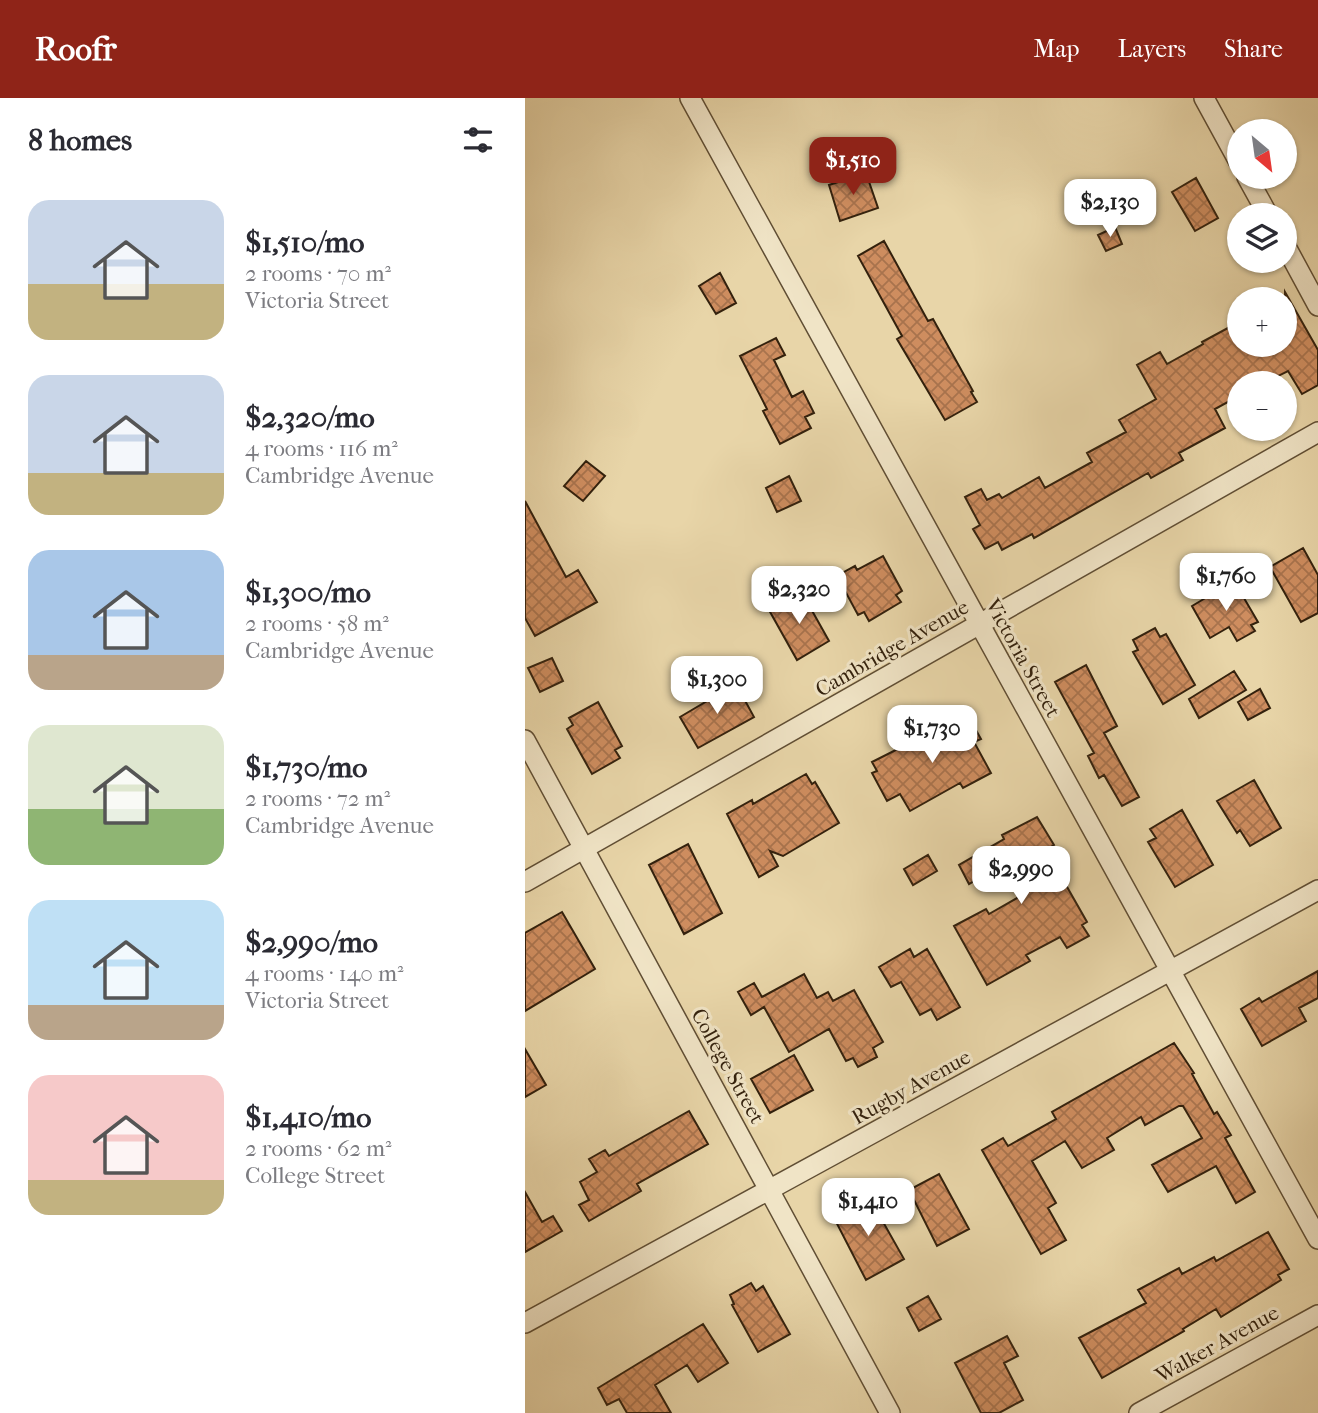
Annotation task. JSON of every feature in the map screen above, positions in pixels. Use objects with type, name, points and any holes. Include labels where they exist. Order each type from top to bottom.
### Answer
[{"type":"street","name":"Victoria Street","points":[[690,98],[1318,1239]]},
{"type":"street","points":[[1204,98],[1227,140]]},
{"type":"street","points":[[1297,267],[1318,306]]},
{"type":"street","name":"Cambridge Avenue","points":[[525,882],[1318,432]]},
{"type":"street","name":"College Street","points":[[525,740],[891,1413]]},
{"type":"street","name":"Rugby Avenue","points":[[525,1323],[1318,890]]},
{"type":"street","name":"Walker Avenue","points":[[1139,1413],[1318,1315]]},
{"type":"building","points":[[866,173],[878,208],[840,221],[829,185]]},
{"type":"building","points":[[1196,178],[1218,218],[1195,231],[1172,192]]},
{"type":"building","points":[[1115,227],[1122,244],[1106,251],[1098,235]]},
{"type":"building","points":[[884,241],[928,321],[933,319],[977,402],[945,420],[897,339],[902,336],[858,256]]},
{"type":"building","points":[[720,273],[736,303],[716,314],[699,286]]},
{"type":"building","points":[[1297,313],[1318,350],[1318,385],[1302,394],[1297,386],[1297,371],[1227,371],[1227,402],[1215,409],[1225,428],[1179,453],[1183,460],[1151,478],[1148,473],[1034,538],[1032,534],[1002,550],[998,542],[985,549],[973,529],[980,525],[965,497],[981,489],[987,500],[999,494],[1002,498],[1039,477],[1045,488],[1092,462],[1087,453],[1126,432],[1119,420],[1156,399],[1137,365],[1160,352],[1167,364],[1203,344],[1202,342],[1227,328],[1227,357],[1297,357]]},
{"type":"building","points":[[776,338],[785,355],[774,360],[792,397],[803,391],[814,413],[805,417],[811,428],[780,444],[763,411],[767,409],[740,356]]},
{"type":"building","points":[[586,461],[605,476],[583,501],[564,486]]},
{"type":"building","points":[[789,476],[801,501],[777,512],[766,488]]},
{"type":"building","points":[[525,501],[566,577],[578,570],[597,602],[535,636],[525,618]]},
{"type":"building","points":[[1303,548],[1318,575],[1318,613],[1301,622],[1270,567]]},
{"type":"building","points":[[883,556],[902,591],[896,595],[901,602],[869,621],[864,612],[858,615],[837,576],[855,566],[857,570]]},
{"type":"building","points":[[1234,581],[1258,622],[1251,625],[1255,631],[1237,641],[1229,627],[1210,638],[1192,606]]},
{"type":"building","points":[[801,591],[829,641],[797,660],[769,610]]},
{"type":"building","points":[[1155,628],[1160,637],[1166,634],[1195,685],[1163,704],[1133,652],[1138,650],[1133,640]]},
{"type":"building","points":[[552,658],[563,681],[540,692],[528,668]]},
{"type":"building","points":[[1086,665],[1117,726],[1104,733],[1139,797],[1122,806],[1104,775],[1099,778],[1088,756],[1094,753],[1055,682]]},
{"type":"building","points":[[1234,671],[1246,690],[1199,718],[1189,699]]},
{"type":"building","points":[[736,684],[754,717],[698,748],[680,717]]},
{"type":"building","points":[[1260,689],[1270,708],[1248,720],[1238,702]]},
{"type":"building","points":[[598,702],[622,746],[615,750],[620,758],[592,774],[567,729],[573,725],[569,718]]},
{"type":"building","points":[[955,720],[960,729],[972,723],[981,739],[974,742],[991,773],[963,788],[960,783],[910,811],[900,794],[887,801],[872,773],[877,771],[872,762]]},
{"type":"building","points":[[806,774],[812,784],[815,782],[839,823],[783,856],[770,851],[778,866],[759,877],[727,814],[752,800],[753,804]]},
{"type":"building","points":[[1254,780],[1281,828],[1250,846],[1240,830],[1237,833],[1217,801]]},
{"type":"building","points":[[1182,810],[1213,865],[1175,887],[1148,842],[1156,838],[1150,829]]},
{"type":"building","points":[[1037,817],[1054,845],[1046,850],[1087,922],[1082,925],[1089,936],[1067,948],[1060,937],[1026,955],[1030,961],[987,985],[954,926],[986,909],[989,914],[1033,889],[1015,857],[969,884],[959,865],[1004,839],[1002,835]]},
{"type":"building","points":[[688,844],[722,913],[684,934],[649,865]]},
{"type":"building","points":[[928,855],[937,871],[913,885],[904,869]]},
{"type":"building","points":[[562,912],[595,969],[525,1011],[525,933]]},
{"type":"building","points":[[910,949],[914,957],[927,949],[960,1007],[937,1020],[931,1009],[920,1015],[901,982],[891,987],[879,967]]},
{"type":"building","points":[[1318,971],[1318,998],[1299,1008],[1306,1021],[1262,1046],[1241,1009],[1259,998],[1262,1002]]},
{"type":"building","points":[[804,974],[817,998],[828,992],[833,1001],[854,990],[883,1042],[873,1048],[877,1057],[858,1067],[853,1058],[846,1061],[829,1029],[789,1052],[764,1007],[751,1015],[738,992],[754,983],[762,997]]},
{"type":"building","points":[[1174,1043],[1194,1073],[1192,1074],[1214,1114],[1217,1112],[1231,1135],[1225,1138],[1255,1192],[1236,1203],[1216,1166],[1168,1192],[1152,1165],[1202,1138],[1183,1106],[1145,1125],[1141,1117],[1107,1138],[1114,1150],[1082,1168],[1065,1141],[1032,1161],[1056,1203],[1048,1208],[1066,1240],[1041,1254],[982,1150],[1003,1138],[1008,1146],[1056,1119],[1052,1112]]},
{"type":"building","points":[[525,1049],[546,1085],[525,1097]]},
{"type":"building","points":[[794,1055],[813,1090],[770,1113],[751,1079]]},
{"type":"building","points":[[689,1111],[708,1144],[637,1184],[641,1191],[589,1221],[579,1205],[589,1200],[580,1182],[597,1172],[589,1159],[605,1150],[609,1156]]},
{"type":"building","points":[[939,1174],[969,1229],[937,1246],[909,1190]]},
{"type":"building","points":[[525,1192],[542,1222],[553,1216],[562,1231],[525,1252]]},
{"type":"building","points":[[869,1197],[904,1259],[866,1280],[833,1216]]},
{"type":"building","points":[[1268,1232],[1289,1269],[1278,1275],[1281,1280],[1221,1317],[1216,1309],[1183,1329],[1184,1331],[1102,1378],[1079,1338],[1146,1303],[1138,1290],[1179,1268],[1182,1274],[1214,1257],[1216,1261]]},
{"type":"building","points":[[751,1283],[756,1291],[763,1286],[790,1334],[758,1352],[732,1305],[734,1304],[730,1295]]},
{"type":"building","points":[[928,1296],[941,1319],[919,1331],[907,1308]]},
{"type":"building","points":[[703,1324],[728,1363],[698,1382],[687,1365],[655,1385],[671,1413],[627,1413],[619,1399],[607,1405],[598,1388]]},
{"type":"building","points":[[1007,1336],[1018,1356],[1004,1363],[1023,1400],[999,1413],[981,1413],[955,1363]]}]
